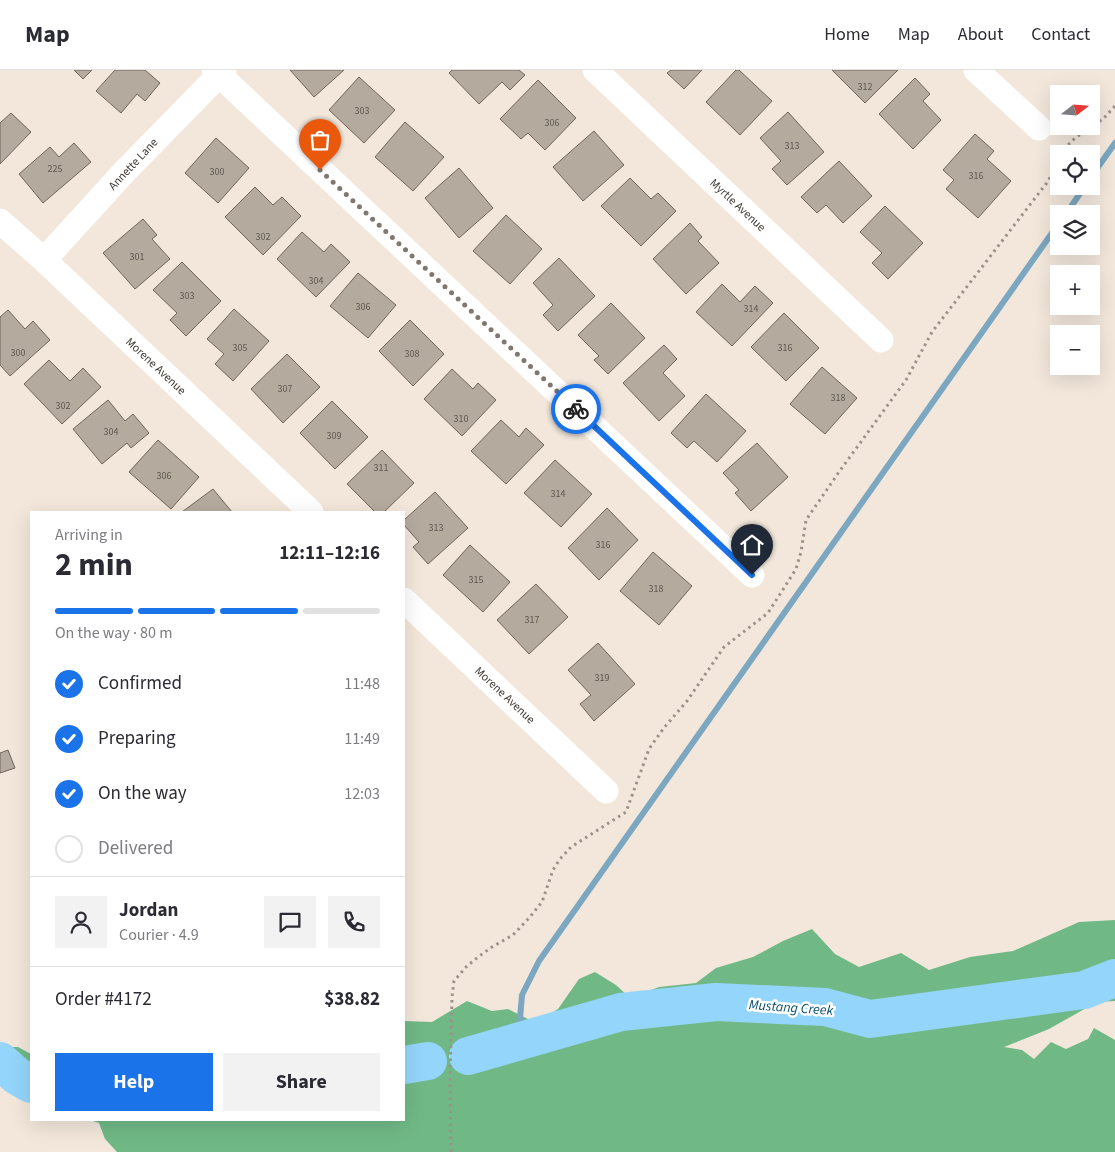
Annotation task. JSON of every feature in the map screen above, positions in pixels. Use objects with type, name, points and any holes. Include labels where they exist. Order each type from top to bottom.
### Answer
[{"type":"street","name":"Myrtle Avenue","points":[[595,70],[881,340]]},
{"type":"street","points":[[976,70],[1039,128]]},
{"type":"street","points":[[219,72],[752,575]]},
{"type":"street","name":"Annette Lane","points":[[44,260],[219,72]]},
{"type":"street","name":"Morene Avenue","points":[[0,221],[44,260],[310,511]]},
{"type":"street","name":"Morene Avenue","points":[[405,601],[606,791]]},
{"type":"path","points":[[1068,145],[1103,119],[1115,106]]},
{"type":"path","points":[[451,1152],[450,1076],[454,981],[478,957],[514,935],[529,918],[542,902],[553,870],[571,847],[626,812],[649,749],[687,701],[724,646],[768,613],[779,598],[796,569],[806,520],[906,380],[932,332],[1050,177]]},
{"type":"green space","points":[[1115,920],[1115,1001],[1097,1002],[1049,1029],[1004,1047],[1022,1050],[1034,1059],[1051,1042],[1066,1049],[1088,1039],[1094,1028],[1115,1040],[1115,1152],[117,1152],[105,1139],[99,1123],[93,1121],[405,1121],[405,1021],[432,1022],[467,1001],[492,1011],[508,1009],[536,1023],[558,1009],[579,979],[595,972],[616,985],[630,998],[659,987],[696,983],[716,968],[753,957],[783,941],[812,929],[835,954],[859,967],[901,953],[929,970],[970,957],[1013,951],[1079,922]]},
{"type":"green space","points":[[1,1047],[18,1047],[30,1053],[30,1089],[12,1080],[0,1069]]},
{"type":"building","points":[[74,70],[92,70],[83,79]]},
{"type":"building","points":[[115,70],[145,70],[160,83],[145,101],[137,94],[121,113],[96,91]]},
{"type":"building","points":[[290,70],[344,70],[314,97]]},
{"type":"building","points":[[452,70],[519,70],[525,75],[510,90],[502,82],[479,104],[449,73]]},
{"type":"building","points":[[671,70],[702,70],[684,89],[667,73]]},
{"type":"building","points":[[736,70],[739,70],[772,101],[740,135],[706,102]]},
{"type":"building","points":[[832,70],[898,70],[865,103]]},
{"type":"building","points":[[359,77],[395,110],[364,143],[329,110]]},
{"type":"building","points":[[915,78],[930,94],[923,101],[941,120],[913,149],[879,114]]},
{"type":"building","points":[[538,80],[576,118],[545,150],[528,133],[521,139],[500,119]]},
{"type":"building","points":[[788,112],[824,152],[787,185],[772,169],[781,161],[760,138]]},
{"type":"building","points":[[11,113],[31,132],[0,164],[0,123]]},
{"type":"building","points":[[405,122],[444,157],[413,191],[375,157]]},
{"type":"building","points":[[594,131],[624,165],[583,201],[553,167]]},
{"type":"building","points":[[975,134],[994,151],[987,159],[1011,181],[978,218],[946,189],[954,180],[943,170]]},
{"type":"building","points":[[216,138],[249,168],[218,203],[185,173]]},
{"type":"building","points":[[74,143],[91,162],[43,203],[19,174],[50,147],[59,157]]},
{"type":"building","points":[[839,161],[872,196],[843,223],[826,205],[817,213],[801,197]]},
{"type":"building","points":[[459,168],[493,208],[459,238],[425,198]]},
{"type":"building","points":[[630,178],[651,199],[658,193],[676,211],[641,246],[601,206]]},
{"type":"building","points":[[255,187],[273,205],[282,197],[301,216],[263,255],[225,217]]},
{"type":"building","points":[[885,206],[923,243],[888,279],[872,263],[882,253],[860,232]]},
{"type":"building","points":[[506,215],[542,249],[510,284],[473,251]]},
{"type":"building","points":[[143,219],[157,235],[152,239],[170,259],[135,289],[103,253]]},
{"type":"building","points":[[690,223],[702,237],[698,241],[719,263],[686,294],[653,259]]},
{"type":"building","points":[[302,232],[324,252],[331,244],[350,262],[316,297],[277,259]]},
{"type":"building","points":[[559,258],[595,296],[558,331],[543,315],[553,305],[533,283]]},
{"type":"building","points":[[182,262],[221,301],[186,336],[170,320],[177,313],[153,290]]},
{"type":"building","points":[[358,273],[396,305],[368,338],[330,306]]},
{"type":"building","points":[[722,284],[740,302],[755,286],[773,303],[732,346],[696,312]]},
{"type":"building","points":[[611,303],[645,338],[608,374],[594,360],[599,356],[578,335]]},
{"type":"building","points":[[234,309],[269,341],[233,381],[215,364],[224,354],[207,339]]},
{"type":"building","points":[[8,310],[25,329],[33,321],[50,340],[10,376],[0,365],[0,317]]},
{"type":"building","points":[[784,313],[819,348],[786,381],[751,347]]},
{"type":"building","points":[[410,320],[444,354],[413,386],[379,351]]},
{"type":"building","points":[[664,345],[677,359],[663,373],[685,396],[659,421],[623,383]]},
{"type":"building","points":[[287,354],[320,387],[283,423],[251,389]]},
{"type":"building","points":[[49,360],[70,381],[83,368],[101,387],[62,424],[24,384]]},
{"type":"building","points":[[822,367],[857,398],[825,434],[790,404]]},
{"type":"building","points":[[452,369],[473,389],[478,383],[496,400],[462,436],[424,399]]},
{"type":"building","points":[[706,394],[746,431],[717,462],[694,441],[687,448],[671,433]]},
{"type":"building","points":[[108,400],[125,421],[133,414],[149,433],[131,448],[127,443],[102,464],[73,429]]},
{"type":"building","points":[[332,401],[368,437],[335,469],[300,433]]},
{"type":"building","points":[[501,420],[519,437],[526,428],[544,445],[506,484],[471,451]]},
{"type":"building","points":[[158,440],[199,477],[171,509],[129,472]]},
{"type":"building","points":[[757,443],[788,477],[751,511],[735,493],[739,490],[723,473]]},
{"type":"building","points":[[382,450],[414,483],[385,511],[374,511],[347,484]]},
{"type":"building","points":[[555,460],[592,494],[561,527],[524,493]]},
{"type":"building","points":[[213,489],[231,511],[183,511]]},
{"type":"building","points":[[435,492],[468,528],[428,564],[413,547],[419,542],[405,526],[405,519]]},
{"type":"building","points":[[607,508],[638,540],[599,580],[568,548]]},
{"type":"building","points":[[470,545],[510,582],[483,612],[443,575]]},
{"type":"building","points":[[653,552],[692,586],[659,625],[620,591]]},
{"type":"building","points":[[536,584],[568,617],[529,654],[497,620]]},
{"type":"building","points":[[598,643],[635,684],[594,721],[580,704],[591,695],[568,670]]},
{"type":"building","points":[[8,750],[15,768],[0,773],[0,753]]},
{"type":"waterway","points":[[1100,164],[1115,143]]},
{"type":"waterway","points":[[1072,205],[1079,195]]},
{"type":"waterway","points":[[518,1042],[522,995],[539,961],[1050,236]]},
{"type":"waterway","name":"Mustang Creek","points":[[468,1056],[621,1012],[716,1002],[825,1007],[870,1019],[1084,990],[1115,978]]},
{"type":"waterway","name":"Mustang Creek","points":[[0,1061],[17,1076],[30,1083]]},
{"type":"waterway","name":"Mustang Creek","points":[[405,1065],[428,1061]]},
{"type":"way so far","points":[[320,170],[576,409]]},
{"type":"route","points":[[576,409],[752,575]]}]
